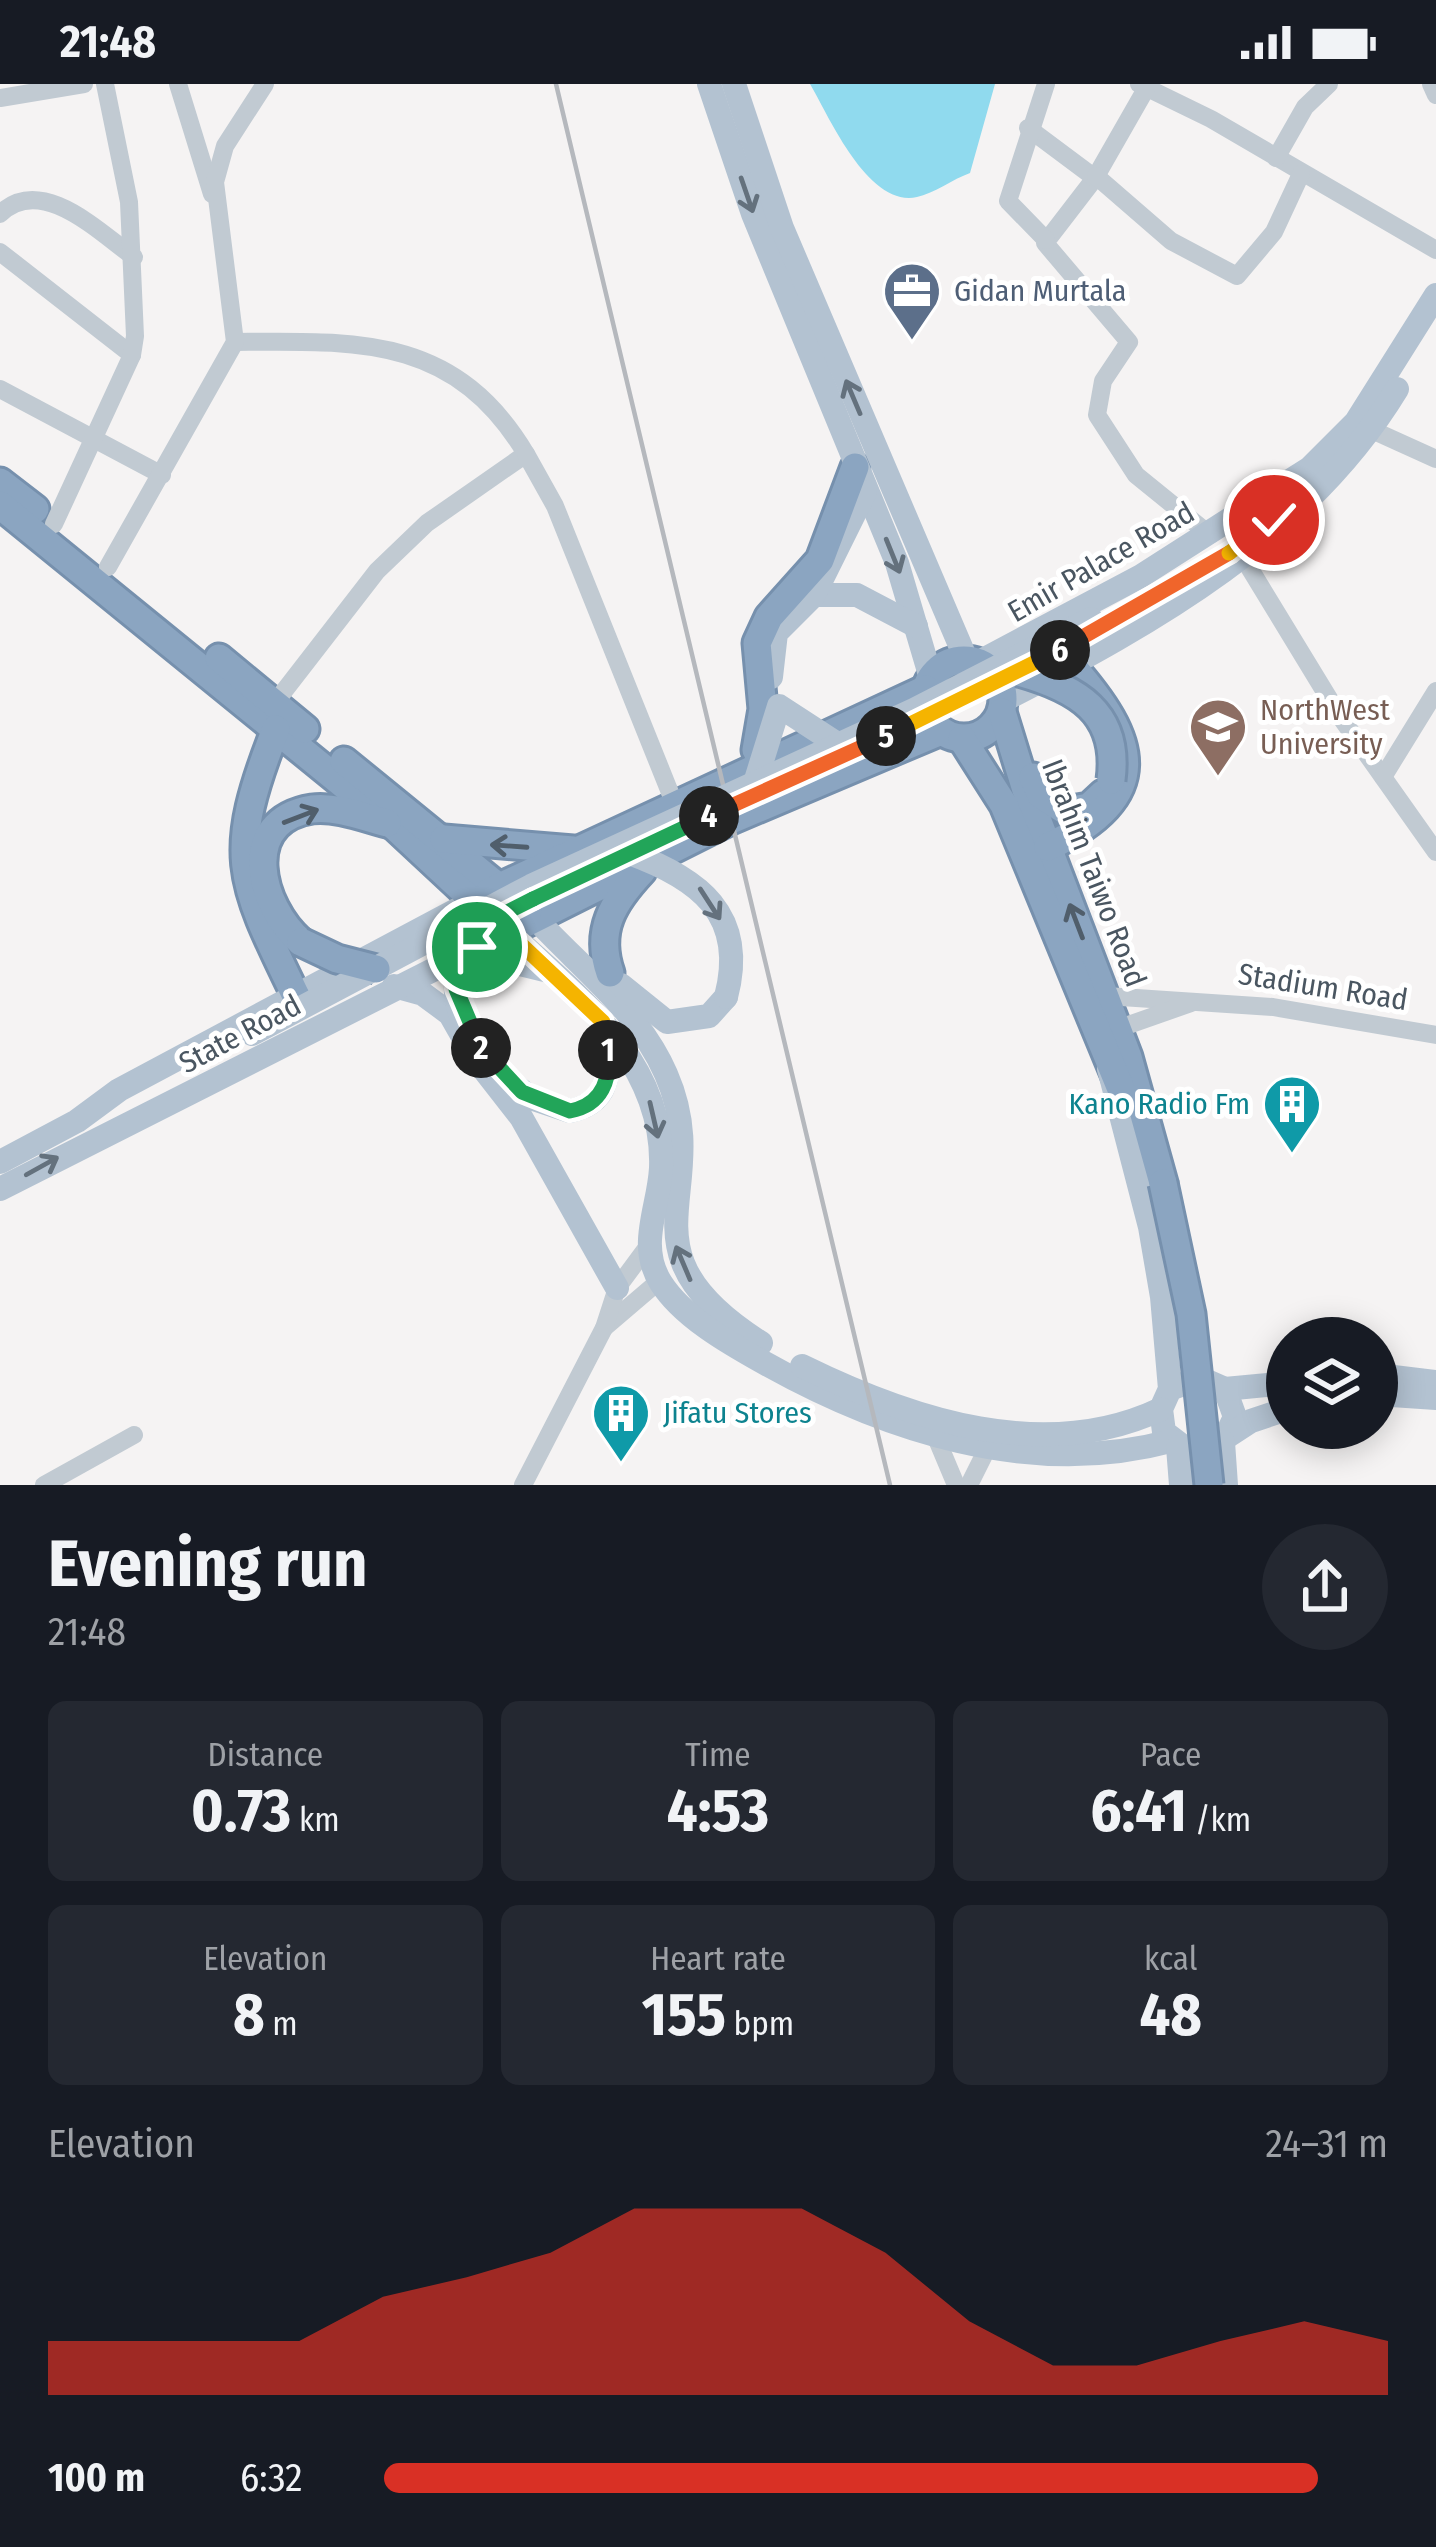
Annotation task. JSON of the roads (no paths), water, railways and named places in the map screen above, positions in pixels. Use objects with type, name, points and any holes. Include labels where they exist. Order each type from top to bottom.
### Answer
[{"type":"highway","points":[[749,779],[762,726],[755,658],[763,628],[820,560],[860,480]]},
{"type":"highway","points":[[0,482],[108,567],[392,824],[535,918]]},
{"type":"highway","points":[[0,505],[442,838],[489,892],[508,932],[643,855],[951,735],[986,732],[1004,714]]},
{"type":"highway","points":[[489,892],[675,805],[749,779],[928,683],[946,664],[973,661],[993,670],[1004,714],[1042,796],[1054,806],[1076,812],[1088,807],[1111,780],[1112,743],[1094,707],[1072,689],[1019,672]]},
{"type":"highway","points":[[1048,847],[1099,816],[1123,768],[1122,733],[1070,664]]},
{"type":"highway","points":[[928,683],[930,720],[951,735]]},
{"type":"highway","name":"Ibrahim Taiwo Road","points":[[1004,714],[1048,847],[1106,996],[1120,1057]]},
{"type":"highway","points":[[275,716],[249,811],[244,862],[260,929],[296,996]]},
{"type":"highway","name":"Ibrahim Taiwo Road","points":[[951,735],[1004,806],[1120,1057]]},
{"type":"highway","points":[[385,977],[302,942],[280,920],[264,889],[261,860],[276,828],[312,809],[392,824]]},
{"type":"highway","points":[[442,838],[577,851]]},
{"type":"highway","points":[[610,974],[604,934],[610,908],[643,855]]},
{"type":"highway","points":[[1120,1057],[1191,1314],[1209,1485]]},
{"type":"highway","points":[[1157,1186],[1198,1485]]},
{"type":"main road","points":[[709,84],[753,214],[916,626],[928,683]]},
{"type":"main road","points":[[734,84],[782,228],[973,661]]},
{"type":"main road","name":"Emir Palace Road","points":[[1364,427],[1436,295]]},
{"type":"main road","name":"Emir Palace Road","points":[[973,661],[1319,472],[1364,427],[1436,326]]},
{"type":"main road","points":[[80,1132],[472,930],[643,855],[1019,672],[1319,472]]},
{"type":"main road","name":"Emir Palace Road","points":[[1004,714],[1070,664],[1244,560],[1306,506],[1319,472]]},
{"type":"main road","points":[[749,779],[779,706],[771,649],[785,620],[814,595],[860,480]]},
{"type":"main road","points":[[814,595],[857,595],[916,626]]},
{"type":"main road","points":[[255,1039],[385,977],[531,886],[749,779],[839,745],[1094,625]]},
{"type":"main road","points":[[779,706],[839,745]]},
{"type":"main road","points":[[535,918],[557,927],[667,1022],[709,1016],[726,997],[729,944],[715,906],[688,879],[643,855]]},
{"type":"main road","name":"State Road","points":[[0,1189],[80,1132],[119,1090],[489,892]]},
{"type":"main road","points":[[535,918],[612,995],[666,1074],[680,1123],[675,1247],[695,1287],[743,1332],[849,1398],[956,1422],[1053,1436],[1114,1430],[1166,1399],[1189,1378],[1218,1384],[1266,1383]]},
{"type":"main road","points":[[472,930],[459,970],[458,1004],[490,1060],[534,1100],[570,1111],[599,1095],[610,1071],[603,1022]]},
{"type":"main road","points":[[508,932],[603,1022],[641,1077],[661,1163],[648,1246],[659,1281],[676,1301],[744,1352],[934,1435],[988,1447],[1062,1452],[1174,1444],[1201,1452],[1266,1416]]},
{"type":"main road","name":"State Road","points":[[0,1162],[80,1132],[124,1129],[385,977],[440,964],[508,932]]},
{"type":"main road","points":[[440,964],[495,958],[552,972]]},
{"type":"main road","points":[[385,977],[423,994],[450,1014],[475,1058],[521,1117],[616,1288]]},
{"type":"main road","name":"Ibrahim Taiwo Road","points":[[1120,1057],[1148,1087],[1171,1164],[1218,1384]]},
{"type":"main road","name":"Ibrahim Taiwo Road","points":[[1120,1057],[1150,1226],[1166,1399]]},
{"type":"main road","points":[[1398,1378],[1436,1382]]},
{"type":"main road","points":[[1218,1384],[1235,1417],[1226,1439],[1226,1485]]},
{"type":"main road","points":[[1398,1395],[1436,1398]]},
{"type":"main road","points":[[1166,1399],[1181,1485]]},
{"type":"street","points":[[0,98],[84,84]]},
{"type":"street","points":[[54,524],[132,355],[134,257],[129,202],[104,84]]},
{"type":"street","points":[[178,84],[217,211]]},
{"type":"street","points":[[108,567],[235,342],[215,182],[225,146],[266,84]]},
{"type":"street","points":[[1046,84],[1028,128],[1008,202],[1129,342],[1103,381],[1096,415],[1136,475],[1210,535]]},
{"type":"street","points":[[1276,158],[1305,107],[1329,84]]},
{"type":"street","points":[[1431,84],[1436,95]]},
{"type":"street","points":[[1046,241],[1096,177],[1143,86],[1436,250]]},
{"type":"street","points":[[1028,128],[1096,177],[1171,241],[1237,276],[1274,232],[1301,174]]},
{"type":"street","points":[[0,214],[15,204],[58,203],[134,257]]},
{"type":"street","points":[[0,252],[132,355]]},
{"type":"street","points":[[235,342],[354,341],[409,354],[439,369],[491,410],[526,454],[555,506],[675,805]]},
{"type":"street","points":[[0,389],[162,475]]},
{"type":"street","points":[[1364,427],[1436,459]]},
{"type":"street","points":[[275,716],[377,571],[427,523],[526,454]]},
{"type":"street","points":[[1244,560],[1383,778],[1436,852]]},
{"type":"street","points":[[1383,778],[1436,691]]},
{"type":"street","name":"Stadium Road","points":[[1106,996],[1202,999],[1436,1035]]},
{"type":"street","name":"Stadium Road","points":[[1120,1057],[1202,999]]},
{"type":"street","points":[[523,1485],[604,1328],[616,1288],[648,1246]]},
{"type":"street","points":[[604,1328],[659,1281]]},
{"type":"street","points":[[44,1485],[134,1435]]},
{"type":"street","points":[[934,1435],[956,1485]]},
{"type":"street","points":[[969,1485],[988,1447]]},
{"type":"water","points":[[810,84],[995,84],[970,173],[930,193],[899,197],[882,188],[852,157]]},
{"type":"railway","points":[[556,84],[890,1485]]},
{"type":"place","name":"Gidan Murtala","points":[[912,342]]},
{"type":"place","name":"NorthWest University","points":[[1218,778]]},
{"type":"place","name":"Kano Radio Fm","points":[[1292,1155]]},
{"type":"place","name":"Jifatu Stores","points":[[621,1464]]}]
